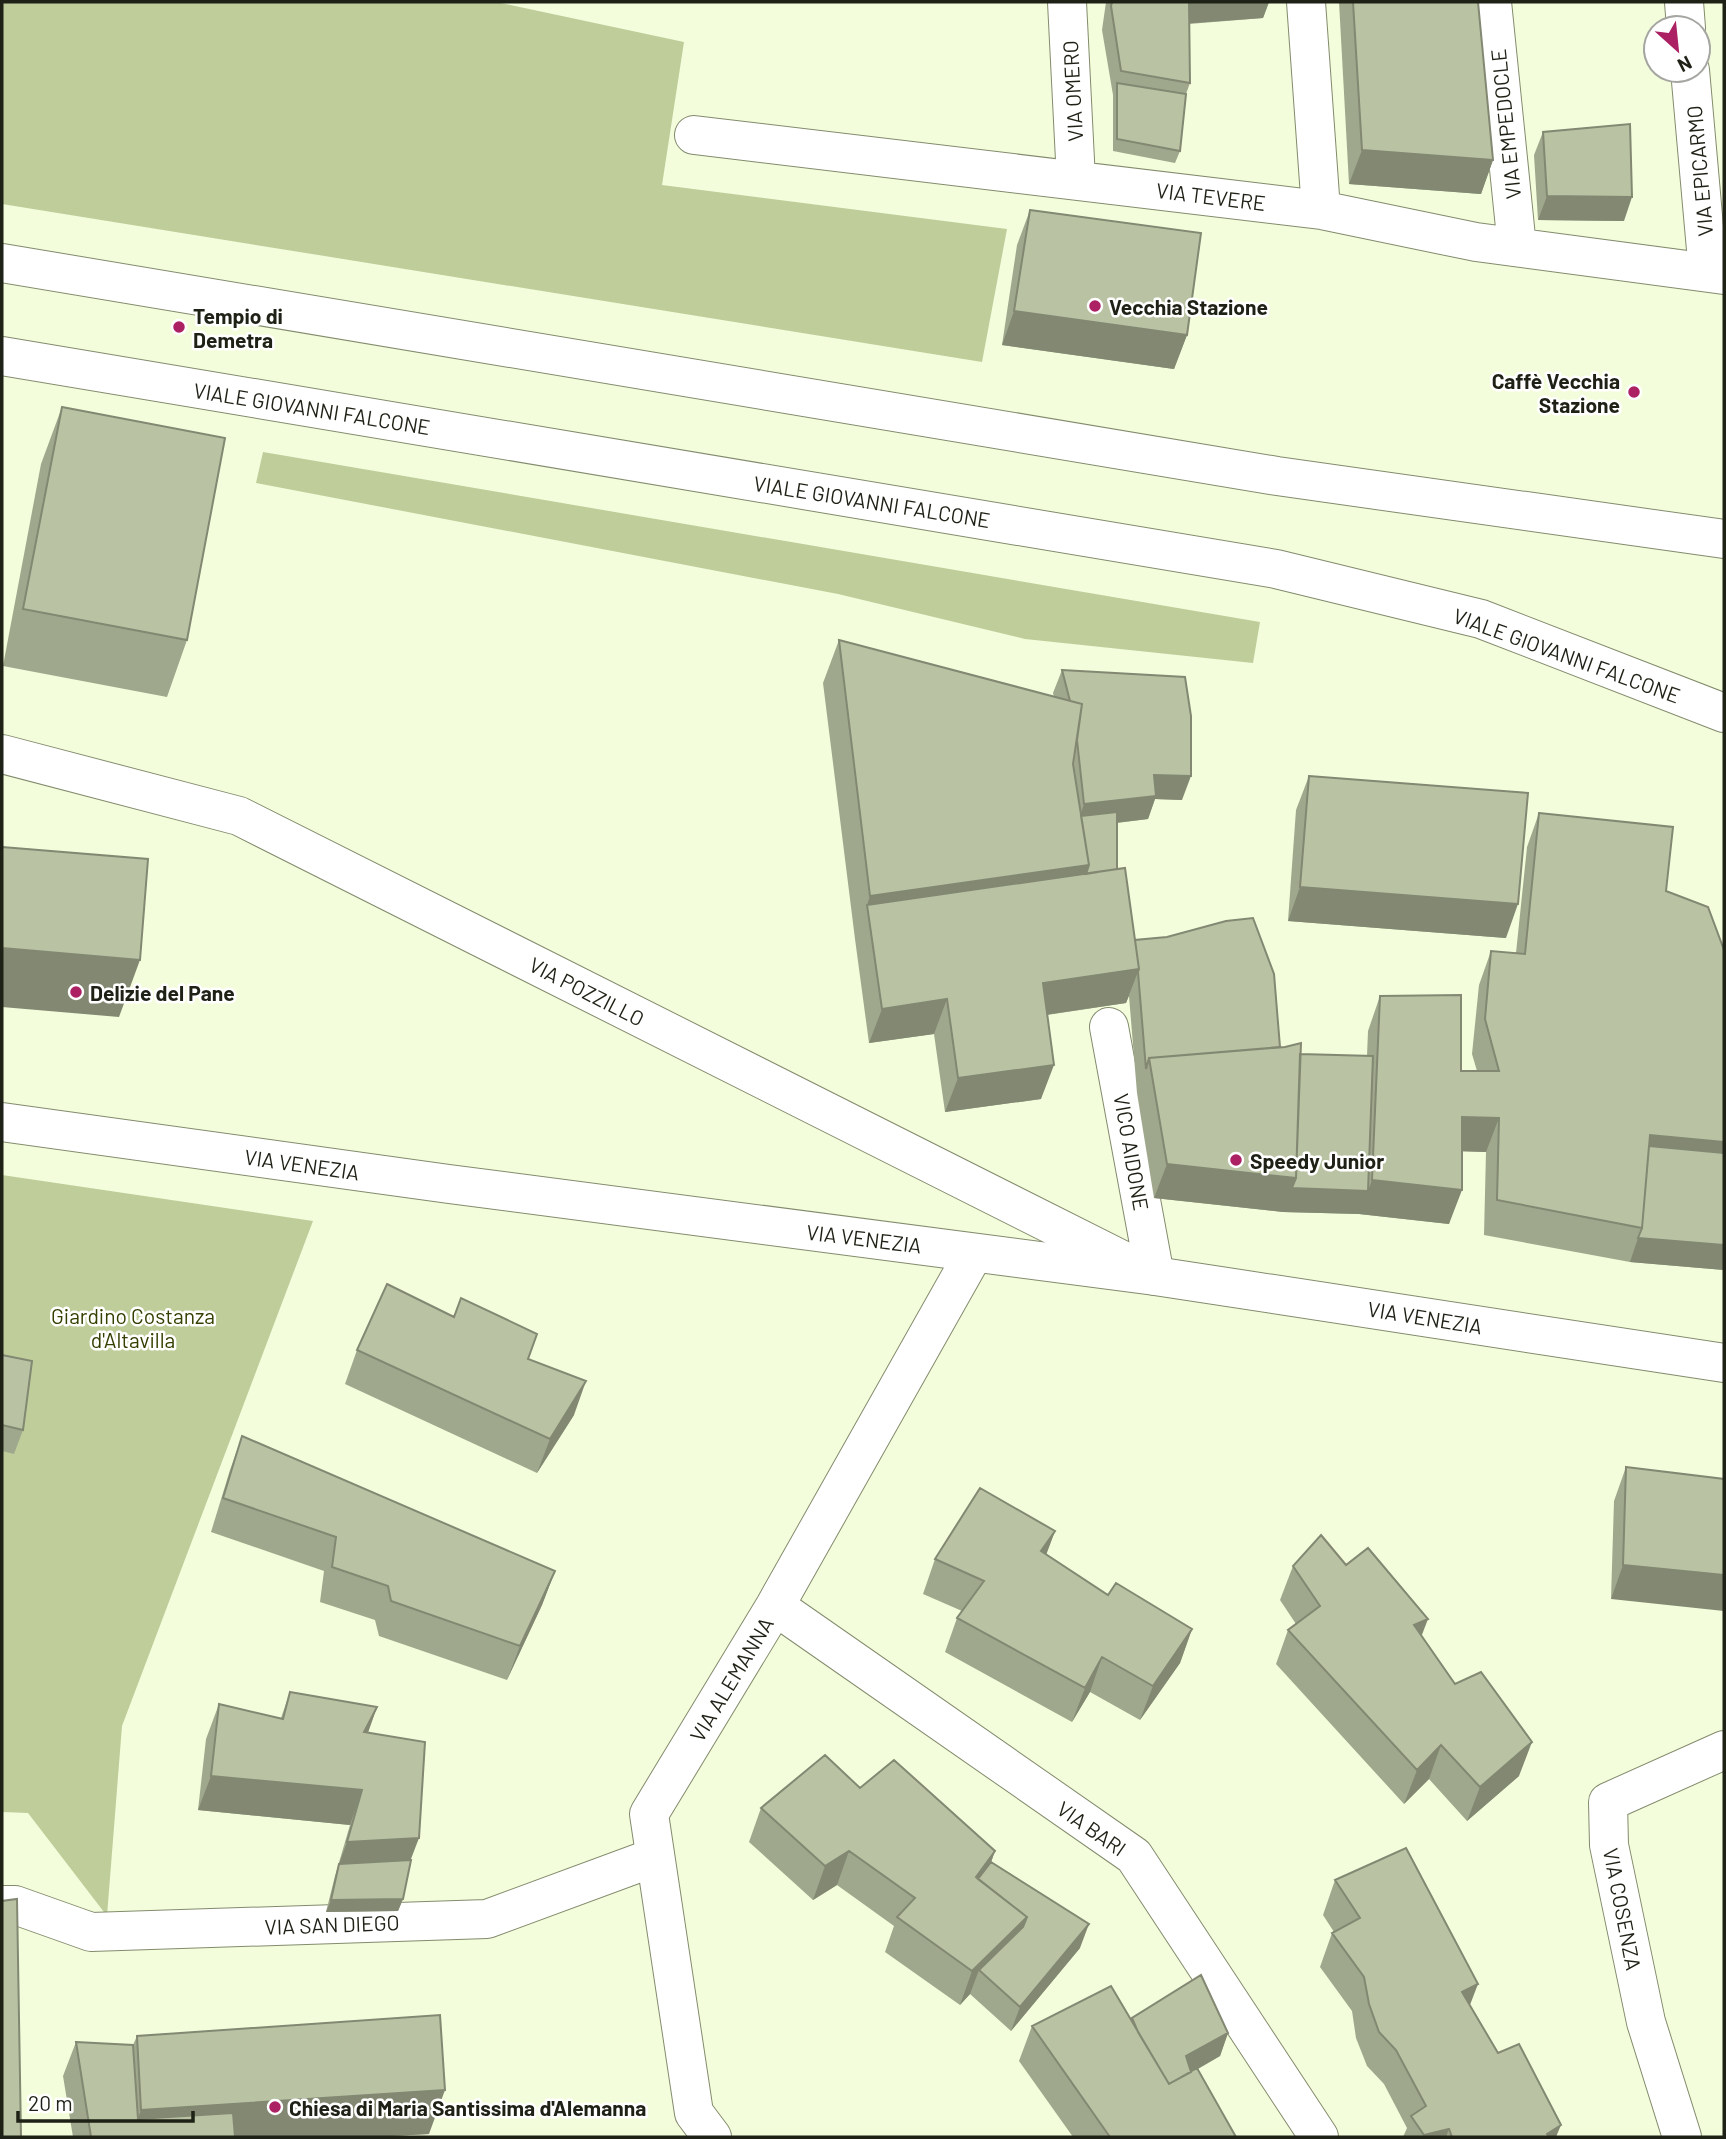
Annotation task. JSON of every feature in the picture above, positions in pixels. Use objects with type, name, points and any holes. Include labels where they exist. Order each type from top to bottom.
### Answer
[{"type":"street","name":"VIA OMERO","points":[[1067,2],[1076,180]]},
{"type":"street","points":[[1306,2],[1321,209]]},
{"type":"street","name":"VIA EMPEDOCLE","points":[[1492,2],[1517,247]]},
{"type":"street","name":"VIA EPICARMO","points":[[1692,84],[1716,274]]},
{"type":"street","name":"VIA TEVERE","points":[[694,135],[1321,209],[1476,242],[1716,274]]},
{"type":"street","points":[[2,262],[1277,476],[1724,539]]},
{"type":"street","name":"VIALE GIOVANNI FALCONE","points":[[2,356],[1276,569],[1481,619],[1724,713]]},
{"type":"street","name":"VIA POZZILLO","points":[[2,754],[239,816],[1155,1276]]},
{"type":"street","name":"VICO AIDONE","points":[[1109,1027],[1155,1276]]},
{"type":"street","name":"VIA VENEZIA","points":[[2,1122],[463,1186],[1155,1276],[1724,1363]]},
{"type":"street","name":"VIA ALEMANNA","points":[[712,2137],[694,2113],[649,1814],[775,1606],[974,1253]]},
{"type":"street","name":"VIA BARI","points":[[775,1606],[1133,1856],[1320,2137]]},
{"type":"street","name":"VIA COSENZA","points":[[1682,2137],[1646,2022],[1608,1845],[1608,1802],[1724,1750]]},
{"type":"street","name":"VIA SAN DIEGO","points":[[2,1905],[15,1905],[91,1932],[487,1919],[655,1857]]},
{"type":"green space","points":[[2,2],[496,2],[684,42],[662,185],[1007,229],[982,362],[2,204]]},
{"type":"green space","points":[[263,452],[1260,622],[1253,663],[1025,639],[838,594],[256,483]]},
{"type":"green space","name":"Giardino Costanza d'Altavilla","points":[[2,1175],[313,1221],[122,1726],[107,1916],[28,1813],[2,1812]]},
{"type":"building","points":[[1112,2],[1189,2],[1190,83],[1121,71]]},
{"type":"building","points":[[1353,2],[1478,2],[1493,160],[1362,150]]},
{"type":"building","points":[[1117,83],[1186,94],[1180,151],[1117,139]]},
{"type":"building","points":[[1630,124],[1632,197],[1547,196],[1543,132]]},
{"type":"building","name":"Vecchia Stazione","points":[[1030,210],[1201,233],[1187,335],[1014,311]]},
{"type":"building","points":[[62,407],[225,438],[187,640],[23,609]]},
{"type":"building","points":[[839,640],[1082,704],[1073,764],[1089,865],[870,896]]},
{"type":"building","points":[[1062,670],[1185,677],[1191,716],[1191,776],[1154,775],[1156,796],[1084,804],[1077,740],[1082,704],[1070,701]]},
{"type":"building","points":[[1309,776],[1528,793],[1518,904],[1300,887]]},
{"type":"building","points":[[1117,812],[1117,869],[1086,874],[1089,865],[1081,816]]},
{"type":"building","points":[[1539,813],[1673,827],[1666,891],[1708,907],[1724,950],[1724,1142],[1650,1135],[1642,1228],[1497,1200],[1499,1118],[1462,1117],[1462,1190],[1372,1180],[1380,996],[1461,995],[1461,1071],[1499,1071],[1485,1019],[1491,951],[1525,954]]},
{"type":"building","points":[[2,847],[148,859],[140,960],[2,948]]},
{"type":"building","points":[[1125,868],[1139,969],[1043,983],[1054,1065],[958,1078],[947,999],[882,1009],[867,905]]},
{"type":"building","points":[[1253,918],[1274,974],[1280,1047],[1149,1058],[1146,1069],[1135,940],[1167,937],[1226,921]]},
{"type":"building","points":[[1301,1043],[1296,1178],[1167,1164],[1149,1058],[1285,1047]]},
{"type":"building","points":[[1300,1054],[1373,1056],[1368,1191],[1292,1188],[1296,1178]]},
{"type":"building","points":[[1649,1146],[1724,1153],[1724,1245],[1638,1238],[1642,1228]]},
{"type":"building","points":[[387,1284],[454,1317],[461,1298],[537,1334],[528,1359],[586,1381],[550,1439],[357,1350]]},
{"type":"building","points":[[2,1355],[32,1361],[23,1430],[2,1425]]},
{"type":"building","points":[[242,1436],[555,1571],[520,1646],[391,1601],[388,1586],[332,1567],[336,1537],[223,1498]]},
{"type":"building","points":[[1626,1467],[1724,1479],[1724,1575],[1623,1565]]},
{"type":"building","points":[[980,1488],[1055,1531],[1041,1551],[1108,1595],[1116,1583],[1192,1629],[1153,1686],[1102,1657],[1085,1688],[957,1618],[984,1581],[935,1559]]},
{"type":"building","points":[[1321,1535],[1346,1565],[1368,1548],[1428,1619],[1414,1625],[1455,1684],[1481,1672],[1532,1742],[1480,1787],[1441,1745],[1417,1770],[1288,1630],[1320,1606],[1293,1566]]},
{"type":"building","points":[[290,1692],[377,1707],[364,1732],[425,1742],[419,1838],[347,1842],[362,1790],[211,1776],[219,1704],[283,1719]]},
{"type":"building","points":[[825,1755],[860,1788],[894,1760],[995,1851],[976,1877],[1027,1917],[972,1971],[897,1917],[915,1898],[849,1851],[825,1866],[761,1808]]},
{"type":"building","points":[[1406,1848],[1478,1984],[1462,1992],[1498,2053],[1519,2044],[1561,2125],[1547,2134],[1549,2137],[1452,2137],[1449,2129],[1424,2135],[1411,2116],[1426,2106],[1396,2050],[1379,2032],[1369,2004],[1364,1977],[1332,1933],[1360,1918],[1335,1880]]},
{"type":"building","points":[[411,1860],[403,1899],[331,1900],[339,1864]]},
{"type":"building","points":[[991,1862],[1089,1924],[1020,2007],[979,1970],[1023,1927],[1027,1917],[978,1879]]},
{"type":"building","points":[[17,1899],[21,2137],[2,2137],[2,1901]]},
{"type":"building","points":[[1201,1975],[1228,2033],[1186,2056],[1191,2072],[1169,2084],[1132,2018]]},
{"type":"building","points":[[1111,1986],[1169,2084],[1197,2068],[1236,2137],[1110,2137],[1032,2026]]},
{"type":"building","points":[[440,2015],[445,2090],[141,2110],[137,2036]]},
{"type":"building","points":[[76,2042],[133,2045],[138,2119],[233,2113],[235,2137],[91,2137]]},
{"type":"place","name":"Vecchia Stazione","points":[[1095,306]]},
{"type":"place","name":"Tempio di Demetra","points":[[179,327]]},
{"type":"place","name":"Caffè Vecchia Stazione","points":[[1634,392]]},
{"type":"place","name":"Delizie del Pane","points":[[76,992]]},
{"type":"place","name":"Speedy Junior","points":[[1236,1160]]},
{"type":"place","name":"Chiesa di Maria Santissima d'Alemanna","points":[[275,2107]]}]
